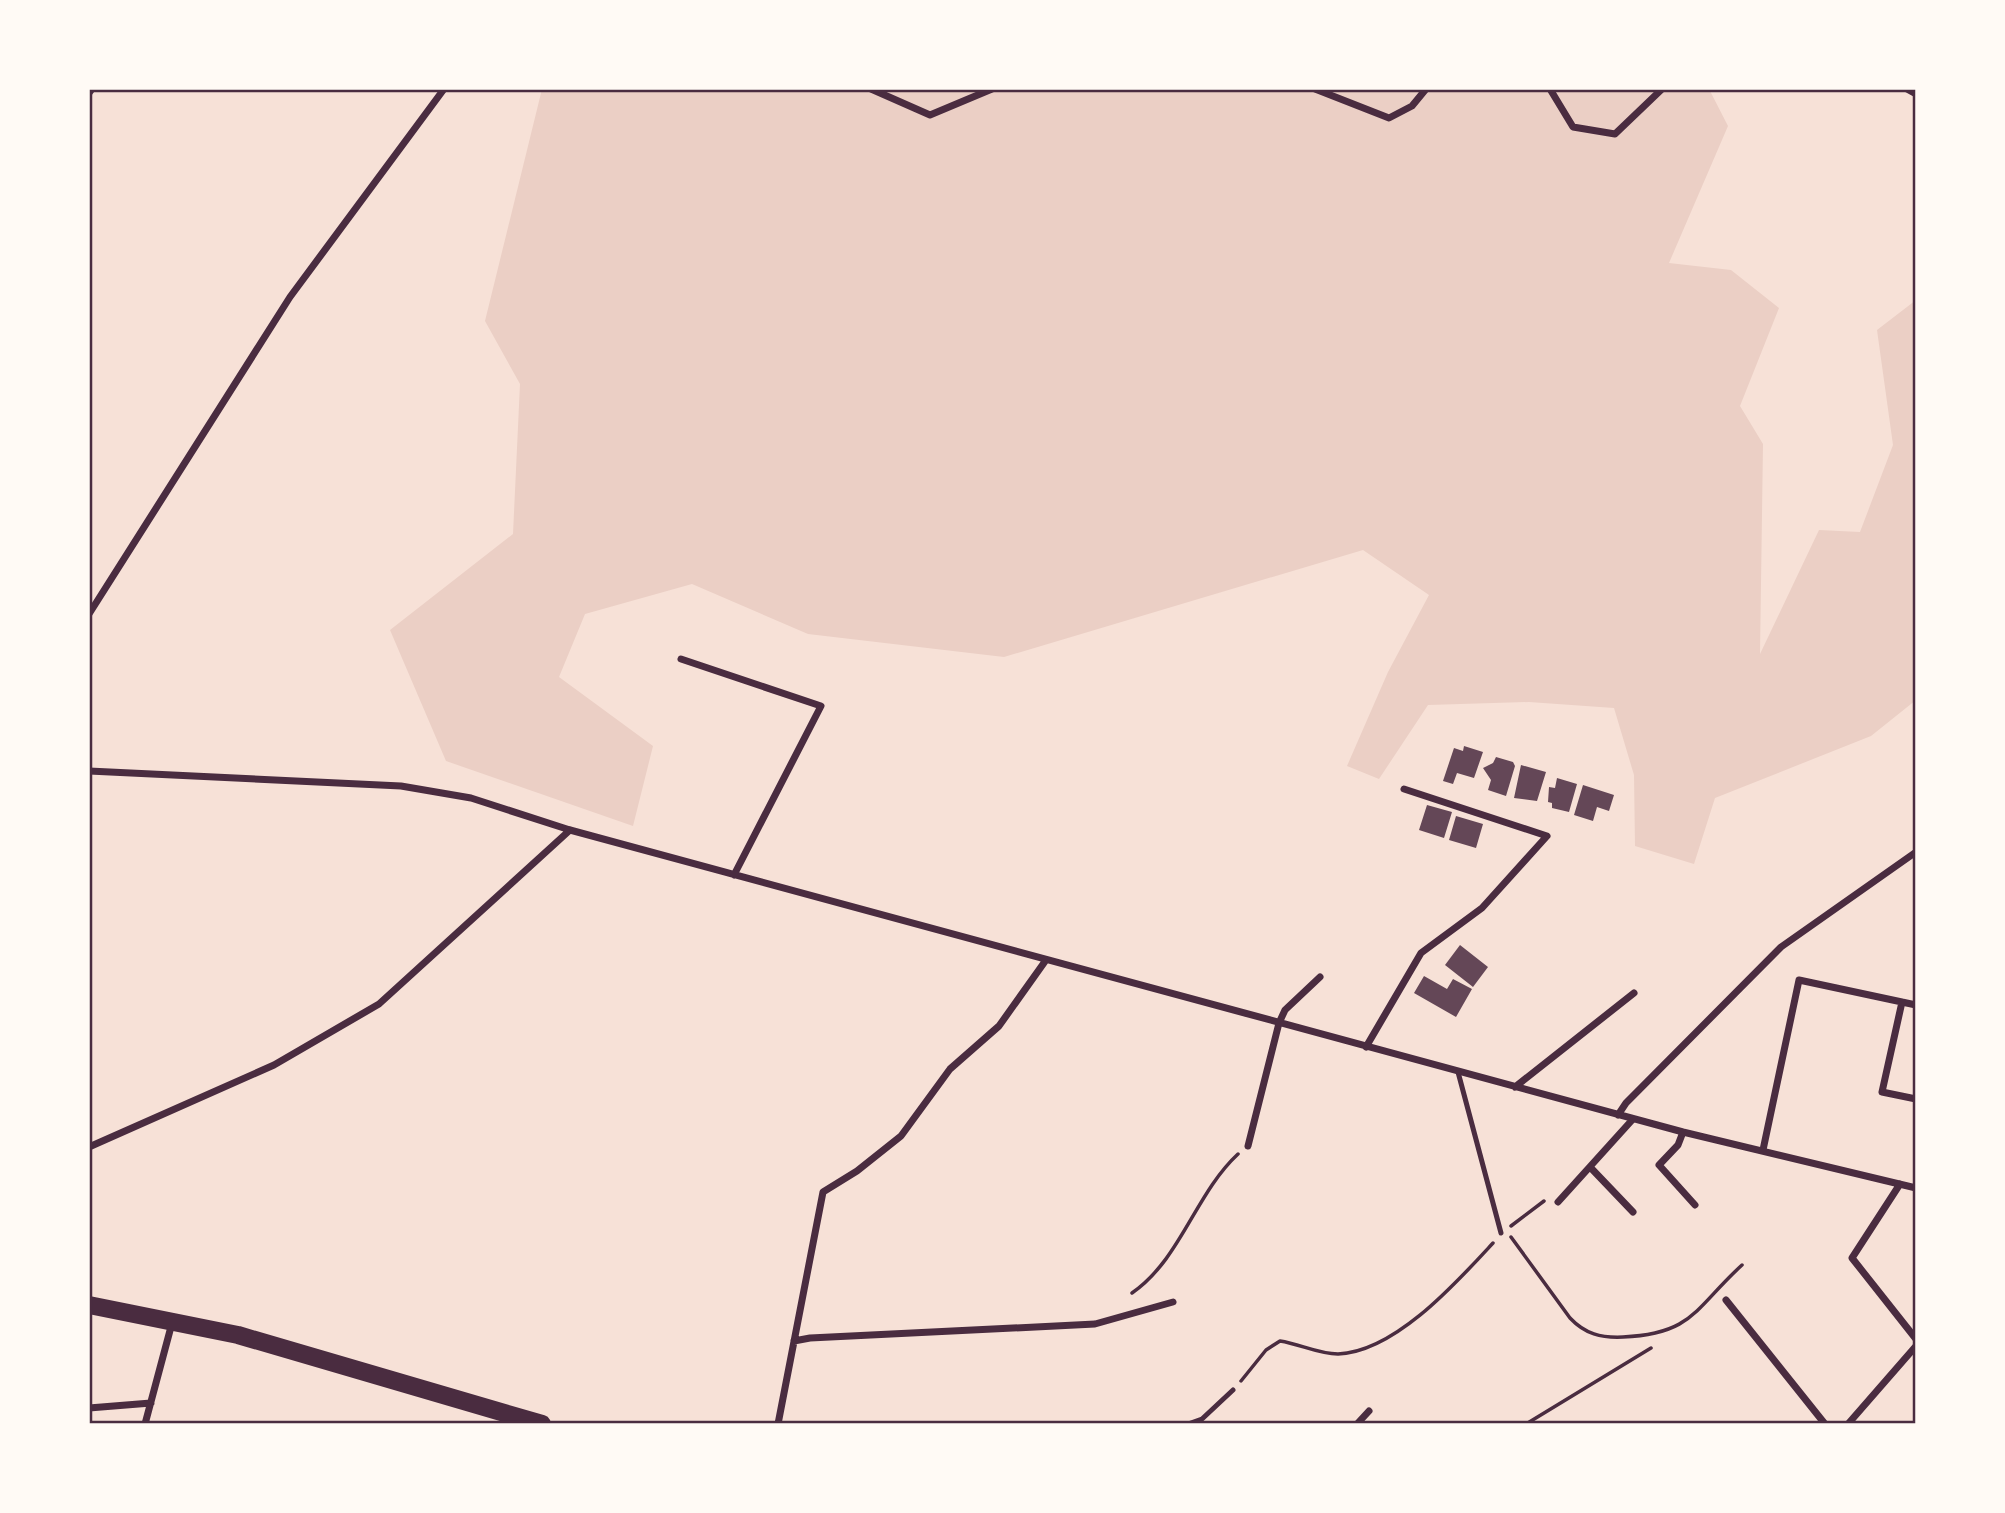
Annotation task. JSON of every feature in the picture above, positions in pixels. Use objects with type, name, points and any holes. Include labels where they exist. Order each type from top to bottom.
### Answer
[{"type":"highway","points":[[89,1305],[238,1335],[542,1424]]},
{"type":"street","points":[[89,614],[290,297],[444,89]]},
{"type":"street","points":[[871,89],[930,115],[992,89]]},
{"type":"street","points":[[1315,89],[1389,118],[1412,106],[1426,89]]},
{"type":"street","points":[[1550,89],[1573,127],[1615,134],[1662,89]]},
{"type":"street","points":[[1907,89],[1916,94]]},
{"type":"street","points":[[681,659],[821,706],[734,875]]},
{"type":"street","points":[[89,771],[401,786],[471,798],[570,830],[1458,1072],[1683,1132],[1916,1188]]},
{"type":"street","points":[[1366,1047],[1421,953],[1482,908],[1547,836],[1404,789]]},
{"type":"street","points":[[89,1147],[274,1065],[379,1004],[570,830]]},
{"type":"street","points":[[1618,1115],[1626,1102],[1781,947],[1916,852]]},
{"type":"street","points":[[778,1424],[823,1192],[857,1171],[901,1136],[950,1069],[999,1026],[1046,960]]},
{"type":"street","points":[[1248,1146],[1279,1023],[1285,1010],[1320,977]]},
{"type":"street","points":[[1763,1150],[1799,980],[1916,1005]]},
{"type":"street","points":[[1515,1087],[1634,993]]},
{"type":"street","points":[[1902,1002],[1882,1092],[1916,1099]]},
{"type":"street","points":[[1558,1202],[1633,1119]]},
{"type":"street","points":[[1683,1132],[1678,1145],[1659,1165],[1695,1205]]},
{"type":"street","points":[[1590,1167],[1633,1212]]},
{"type":"street","points":[[1900,1184],[1852,1258],[1916,1339]]},
{"type":"street","points":[[1726,1300],[1825,1424]]},
{"type":"street","points":[[794,1341],[1096,1324],[1173,1302]]},
{"type":"street","points":[[145,1424],[172,1321]]},
{"type":"street","points":[[1848,1424],[1916,1346]]},
{"type":"street","points":[[89,1408],[152,1404]]},
{"type":"street","points":[[1357,1424],[1369,1411]]},
{"type":"lane","points":[[1458,1072],[1501,1233]]},
{"type":"lane","points":[[1188,1424],[1202,1419],[1219,1407],[1233,1390]]},
{"type":"path","points":[[1132,1293],[1157,1272],[1221,1170],[1248,1146]]},
{"type":"path","points":[[1558,1202],[1551,1197],[1507,1229],[1570,1318],[1589,1333],[1615,1338],[1655,1336],[1676,1328],[1689,1320],[1742,1265]]},
{"type":"path","points":[[1233,1390],[1276,1343],[1336,1354],[1371,1346],[1451,1290],[1501,1233]]},
{"type":"path","points":[[1526,1424],[1651,1348]]},
{"type":"shaded area","points":[[542,89],[1709,89],[1728,126],[1669,263],[1731,270],[1779,308],[1740,406],[1763,444],[1760,654],[1819,530],[1860,532],[1893,445],[1877,330],[1916,300],[1916,700],[1871,736],[1715,798],[1694,864],[1635,846],[1634,775],[1614,708],[1529,702],[1428,705],[1379,779],[1347,766],[1388,672],[1429,595],[1363,550],[1004,657],[808,634],[692,584],[585,614],[559,677],[653,746],[633,826],[446,761],[390,630],[513,534],[520,384],[485,321]]},
{"type":"building","points":[[1464,746],[1483,752],[1474,778],[1457,773],[1453,784],[1443,781],[1454,748],[1463,751]]},
{"type":"building","points":[[1496,757],[1513,762],[1515,766],[1506,796],[1488,790],[1491,780],[1483,768],[1493,763]]},
{"type":"building","points":[[1521,765],[1546,772],[1537,801],[1514,798]]},
{"type":"building","points":[[1557,778],[1577,784],[1569,812],[1552,808],[1552,803],[1548,802],[1549,787],[1555,788]]},
{"type":"building","points":[[1583,785],[1614,795],[1609,811],[1597,807],[1593,821],[1574,815]]},
{"type":"building","points":[[1427,805],[1452,812],[1444,838],[1419,830]]},
{"type":"building","points":[[1456,816],[1483,824],[1476,848],[1449,840]]},
{"type":"building","points":[[1460,945],[1488,967],[1473,987],[1445,965]]},
{"type":"building","points":[[1424,976],[1447,989],[1453,979],[1472,989],[1456,1017],[1414,993]]}]
